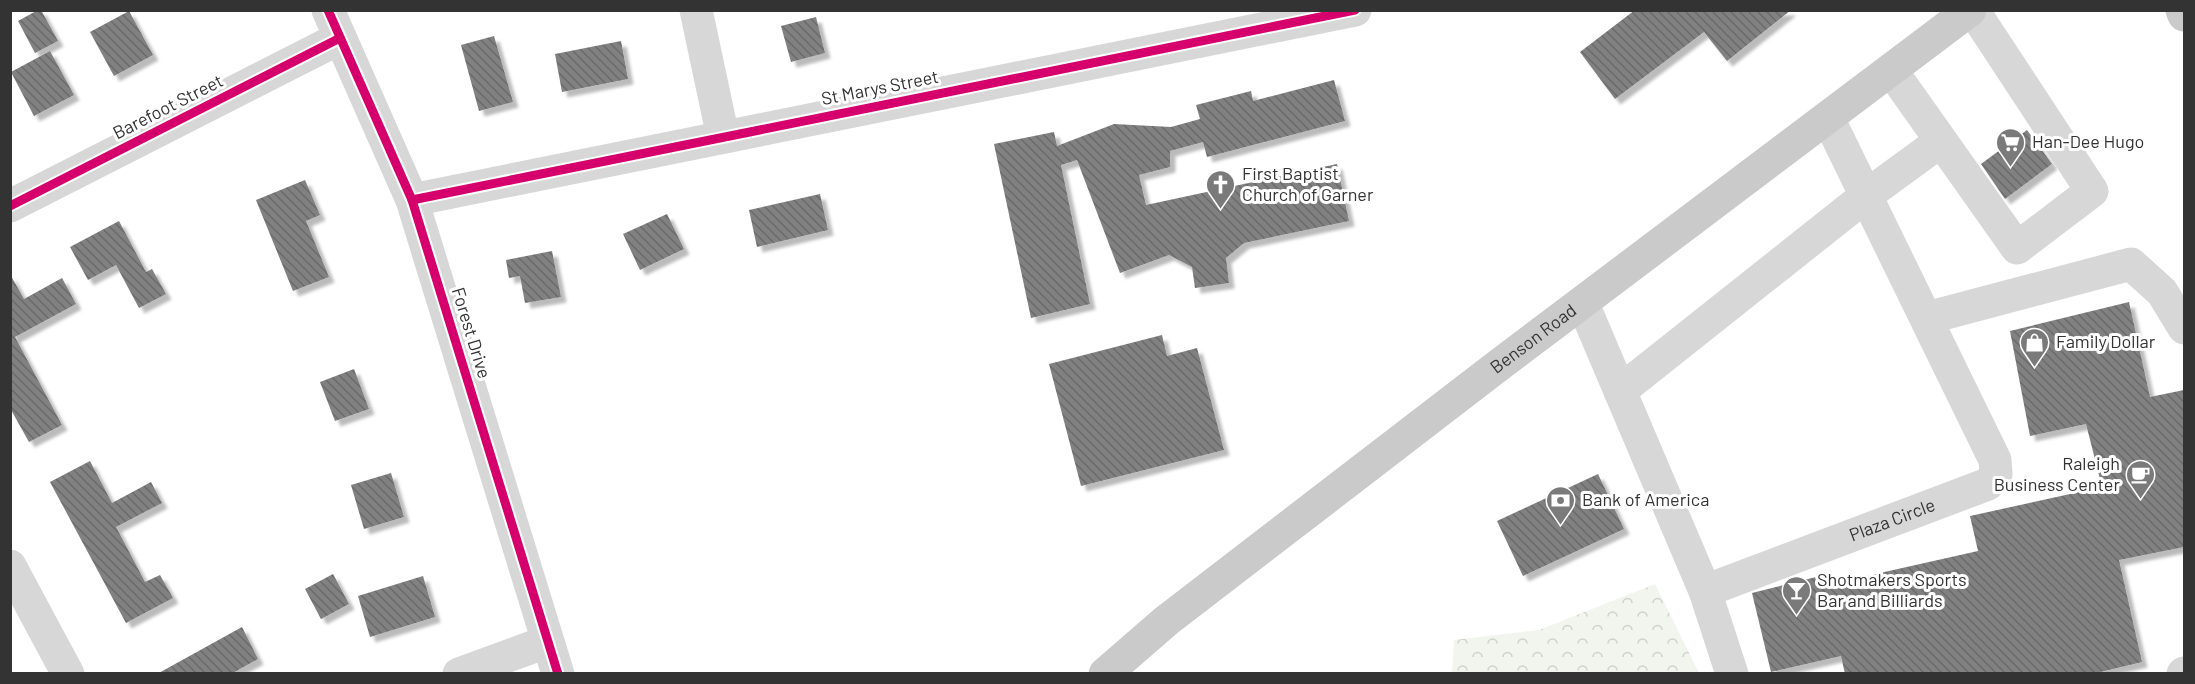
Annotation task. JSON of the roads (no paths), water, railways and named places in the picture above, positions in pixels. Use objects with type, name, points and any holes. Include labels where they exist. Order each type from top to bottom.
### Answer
[{"type":"main road","points":[[2182,10],[2184,15]]},
{"type":"main road","name":"Benson Road","points":[[1105,674],[1166,621],[1498,365],[1583,304],[1891,70],[1958,15]]},
{"type":"street","points":[[696,10],[723,137]]},
{"type":"street","name":"St Marys Street","points":[[412,200],[1355,10]]},
{"type":"street","points":[[1891,70],[2017,248],[2092,191],[1958,15]]},
{"type":"street","name":"Forest Drive","points":[[334,24],[412,200],[546,642],[558,674]]},
{"type":"street","name":"Barefoot Street","points":[[10,206],[334,24]]},
{"type":"street","name":"Plaza Circle","points":[[1705,591],[1988,484],[1996,474],[1995,460],[1867,195],[1827,118]]},
{"type":"street","points":[[1620,391],[1867,195],[1941,141]]},
{"type":"street","points":[[1927,318],[2131,264],[2162,292],[2184,328]]},
{"type":"street","points":[[1583,304],[1705,591],[1732,674]]},
{"type":"street","points":[[10,566],[68,674]]},
{"type":"street","points":[[459,674],[546,642]]},
{"type":"place","name":"Han-Dee Hugo","points":[[2011,168]]},
{"type":"place","name":"First Baptist Church of Garner","points":[[1221,210]]},
{"type":"place","name":"Family Dollar","points":[[2035,368]]},
{"type":"place","name":"Raleigh Business Center","points":[[2141,500]]},
{"type":"place","name":"Bank of America","points":[[1561,526]]},
{"type":"place","name":"Shotmakers Sports Bar and Billiards","points":[[1796,616]]}]
